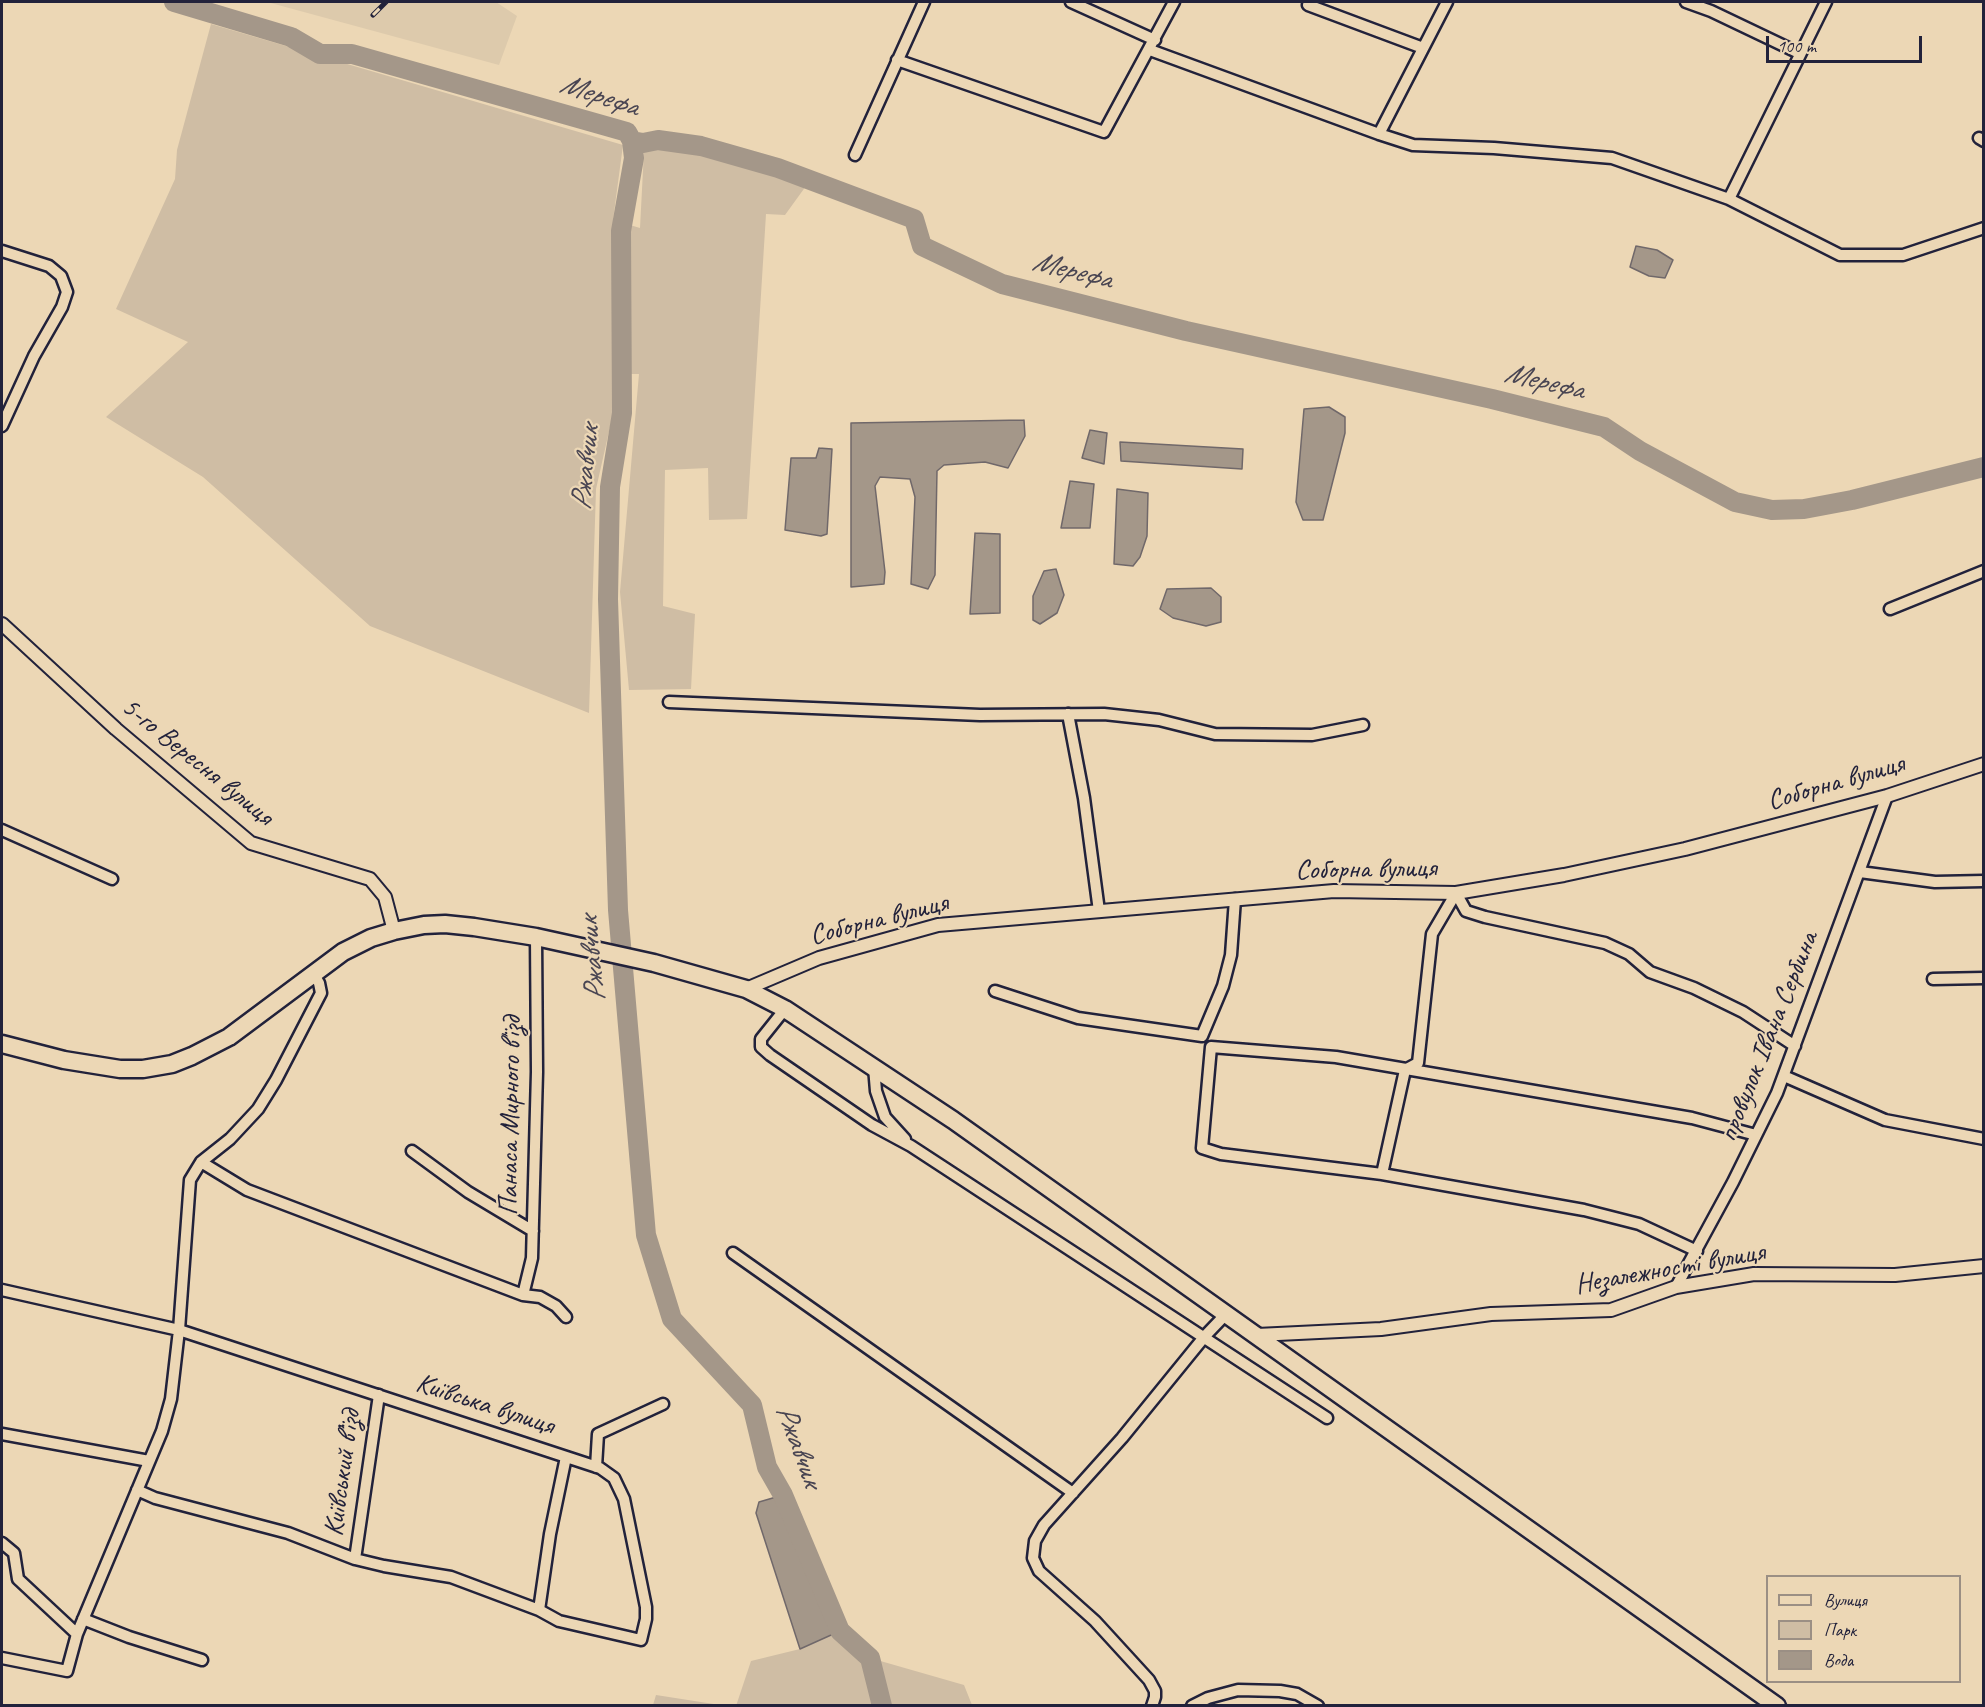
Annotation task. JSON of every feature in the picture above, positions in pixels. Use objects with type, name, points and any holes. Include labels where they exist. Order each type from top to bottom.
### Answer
[{"type":"highway","points":[[2,1044],[64,1060],[120,1069],[143,1069],[171,1064],[229,1037],[313,973],[362,942],[394,931],[424,925],[445,924],[536,937],[654,963],[746,988],[785,1009],[953,1119],[1778,1706]]},
{"type":"street","points":[[855,155],[924,2]]},
{"type":"street","points":[[1071,2],[1152,45],[1378,134],[1413,145],[1494,148],[1612,158],[1729,199],[1840,255],[1903,255],[1983,228]]},
{"type":"street","points":[[897,60],[1104,132],[1174,2]]},
{"type":"street","points":[[1378,134],[1447,2]]},
{"type":"street","points":[[1686,2],[1711,11],[1799,53]]},
{"type":"street","points":[[1729,199],[1826,2]]},
{"type":"street","points":[[1308,5],[1423,48]]},
{"type":"street","points":[[2,251],[49,266],[62,276],[67,292],[62,307],[34,356],[2,426]]},
{"type":"street","points":[[1890,609],[1983,571]]},
{"type":"street","name":"5-го Вересня вулиця","points":[[2,624],[116,729],[251,843],[370,879],[385,897],[394,931]]},
{"type":"street","points":[[669,702],[980,715],[1104,714],[1159,720],[1215,734],[1312,735],[1363,725]]},
{"type":"street","points":[[1068,714],[1084,798],[1099,911]]},
{"type":"street","name":"Соборна вулиця","points":[[746,988],[819,958],[938,925],[1334,891],[1456,893],[1564,875],[1685,849],[1887,796],[1983,765]]},
{"type":"street","name":"провулок Івана Сербина","points":[[1676,1287],[1697,1251],[1784,1076],[1887,796]]},
{"type":"street","points":[[2,830],[112,879]]},
{"type":"street","points":[[1860,872],[1935,882],[1983,881]]},
{"type":"street","points":[[1456,893],[1466,911],[1605,943],[1629,954],[1650,972],[1694,988],[1743,1012],[1795,1046]]},
{"type":"street","points":[[1382,1174],[1405,1070],[1418,1063],[1432,934],[1456,893]]},
{"type":"street","points":[[1202,1036],[1223,986],[1231,955],[1235,899]]},
{"type":"street","name":"Панаса Мирного в'їзд","points":[[523,1295],[532,1258],[533,1232],[537,1072],[536,937]]},
{"type":"street","points":[[2,1658],[67,1671],[77,1634],[162,1431],[171,1399],[179,1330],[190,1180],[201,1162],[230,1138],[258,1109],[276,1080],[321,993],[319,983],[313,973]]},
{"type":"street","points":[[1933,979],[1983,978]]},
{"type":"street","points":[[995,991],[1078,1018],[1202,1036],[1211,1047],[1202,1148],[1221,1154],[1382,1174],[1584,1210],[1639,1224],[1697,1251]]},
{"type":"street","points":[[785,1009],[761,1039],[761,1047],[872,1125],[911,1146],[1327,1418]]},
{"type":"street","points":[[1211,1047],[1336,1057],[1692,1118],[1756,1135]]},
{"type":"street","points":[[874,1067],[876,1091],[885,1117],[911,1146]]},
{"type":"street","points":[[1784,1076],[1885,1119],[1983,1139]]},
{"type":"street","points":[[412,1151],[468,1192],[533,1232]]},
{"type":"street","points":[[201,1162],[247,1190],[523,1295],[540,1297],[556,1306],[566,1317]]},
{"type":"street","points":[[733,1253],[1073,1493]]},
{"type":"street","name":"Незалежності вулиця","points":[[1257,1335],[1381,1329],[1491,1314],[1611,1310],[1676,1287],[1754,1274],[1896,1275],[1983,1266]]},
{"type":"street","name":"Київська вулиця","points":[[2,1290],[179,1330],[596,1467],[614,1478],[624,1499],[646,1607],[641,1640],[559,1621],[539,1610]]},
{"type":"street","points":[[1156,1703],[1155,1691],[1149,1680],[1095,1621],[1039,1571],[1033,1558],[1035,1541],[1044,1525],[1122,1438],[1204,1336],[1227,1313]]},
{"type":"street","name":"Київський в’їзд","points":[[355,1558],[379,1395]]},
{"type":"street","points":[[596,1467],[598,1434],[663,1404]]},
{"type":"street","points":[[2,1434],[149,1461]]},
{"type":"street","points":[[137,1490],[155,1498],[288,1533],[355,1558],[384,1566],[451,1577],[539,1610],[550,1534],[566,1457]]},
{"type":"street","points":[[2,1543],[14,1553],[18,1579],[77,1634]]},
{"type":"street","points":[[83,1619],[202,1660]]},
{"type":"street","points":[[1192,1706],[1208,1698],[1238,1690],[1280,1691],[1297,1694],[1318,1705]]},
{"type":"shaded area","points":[[267,2],[496,2],[517,16],[499,65]]},
{"type":"green space","points":[[211,24],[623,145],[613,220],[640,228],[644,151],[662,143],[806,186],[785,215],[766,214],[747,519],[709,520],[708,468],[665,470],[663,606],[695,614],[691,689],[629,690],[620,592],[639,374],[622,374],[596,489],[589,713],[370,626],[203,477],[106,417],[188,342],[116,309],[175,179],[177,150]]},
{"type":"green space","points":[[840,1631],[870,1658],[964,1685],[972,1705],[736,1706],[751,1661],[800,1649]]},
{"type":"green space","points":[[656,1695],[720,1705],[653,1705]]},
{"type":"water","points":[[1636,246],[1657,250],[1673,260],[1665,278],[1649,276],[1630,267]]},
{"type":"water","points":[[1329,407],[1345,417],[1345,433],[1323,520],[1303,520],[1296,502],[1304,409]]},
{"type":"water","points":[[1024,420],[1025,436],[1008,468],[985,462],[944,465],[937,471],[935,575],[928,589],[911,584],[915,497],[910,479],[880,477],[875,486],[885,572],[884,584],[851,587],[851,423]]},
{"type":"water","points":[[1090,430],[1107,433],[1104,464],[1082,458]]},
{"type":"water","points":[[1120,442],[1243,449],[1242,469],[1121,461]]},
{"type":"water","points":[[819,448],[832,449],[827,534],[821,536],[785,530],[791,458],[816,458]]},
{"type":"water","points":[[1070,481],[1094,484],[1090,528],[1061,528]]},
{"type":"water","points":[[1117,489],[1148,493],[1147,536],[1140,557],[1133,566],[1114,564]]},
{"type":"water","points":[[975,533],[1000,534],[1000,613],[970,614]]},
{"type":"water","points":[[1056,569],[1064,595],[1057,613],[1040,624],[1033,620],[1033,596],[1044,571]]},
{"type":"water","points":[[1211,588],[1221,597],[1221,622],[1206,626],[1173,618],[1160,609],[1167,589]]},
{"type":"water","points":[[783,1495],[840,1631],[800,1649],[756,1513],[759,1502]]},
{"type":"waterway","name":"Мерефа","points":[[174,2],[291,37],[320,54],[352,54],[627,132],[632,141],[643,143],[658,140],[701,146],[778,168],[914,219],[922,246],[1002,284],[1186,331],[1492,399],[1604,427],[1640,451],[1735,502],[1772,510],[1804,509],[1852,500],[1984,467]]},
{"type":"waterway","name":"Ржавчик","points":[[632,141],[634,158],[621,231],[622,413],[610,487],[608,599],[618,910],[646,1235],[672,1319],[752,1405],[767,1467],[783,1495],[840,1631],[870,1658],[882,1706]]},
{"type":"railway","points":[[373,15],[386,2]]}]
